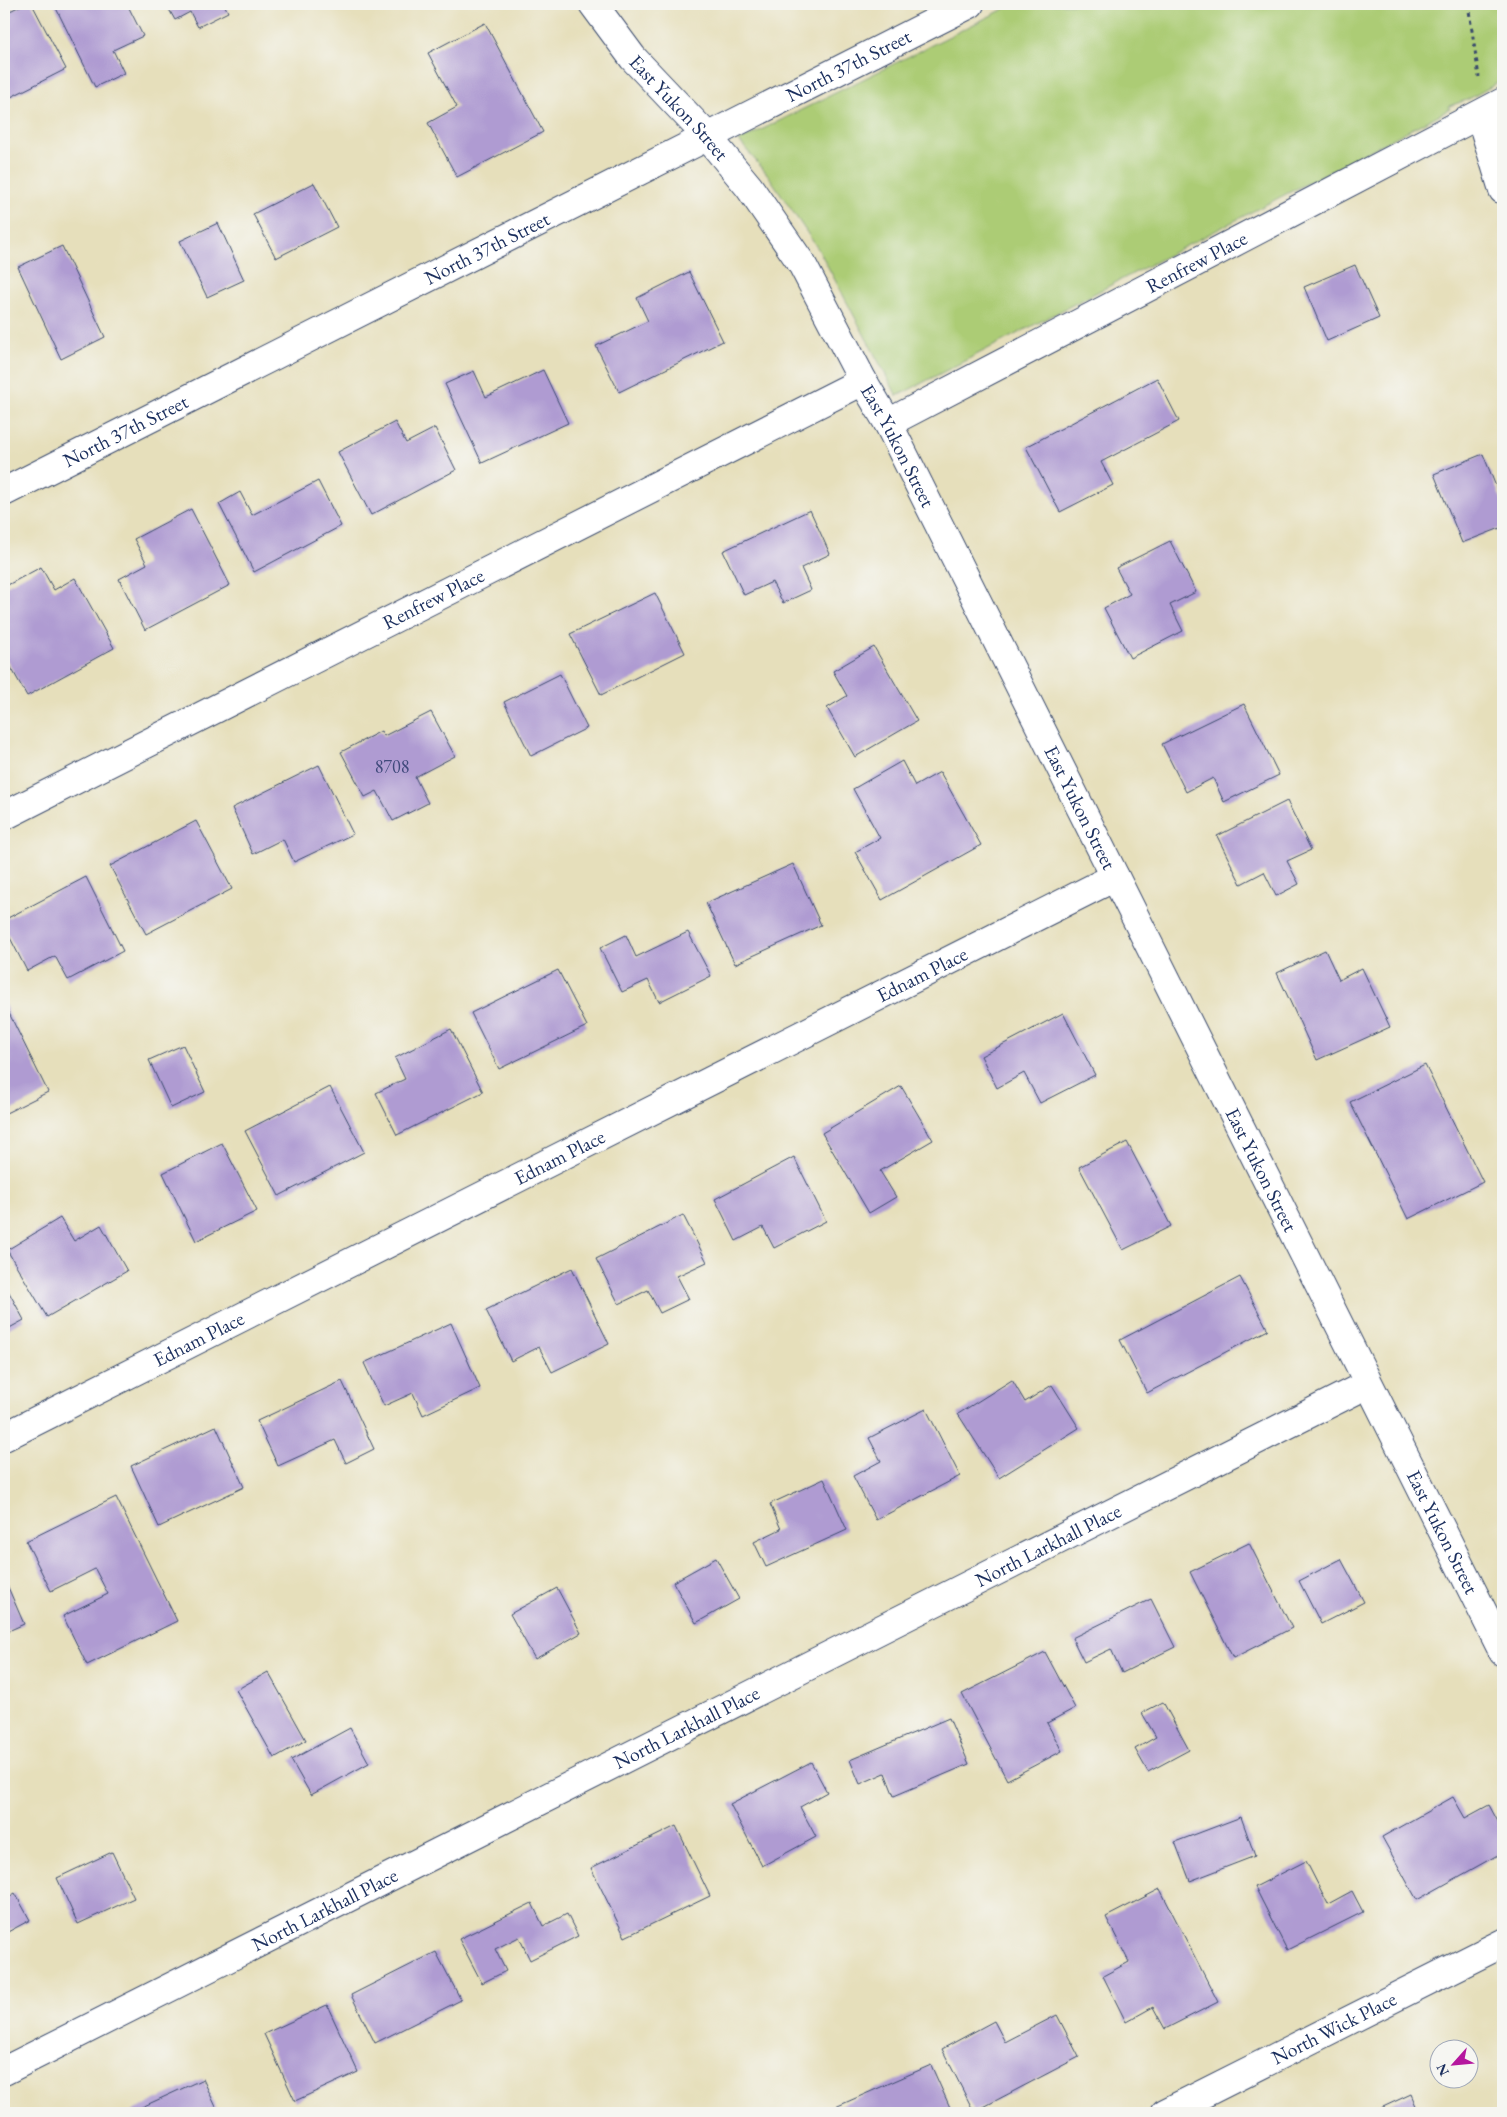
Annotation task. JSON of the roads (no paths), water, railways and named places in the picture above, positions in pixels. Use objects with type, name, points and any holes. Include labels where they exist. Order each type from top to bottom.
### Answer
[{"type":"street","name":"East Yukon Street","points":[[593,4],[633,58],[706,135],[749,186],[802,264],[863,381],[888,423],[1503,1652]]},
{"type":"street","name":"North 37th Street","points":[[4,492],[706,135],[970,4]]},
{"type":"street","points":[[1492,108],[1503,190]]},
{"type":"street","name":"Renfrew Place","points":[[888,423],[1492,108]]},
{"type":"street","name":"Renfrew Place","points":[[4,816],[863,381]]},
{"type":"street","name":"Ednam Place","points":[[4,1437],[1115,877]]},
{"type":"street","name":"North Larkhall Place","points":[[4,2071],[1368,1384]]},
{"type":"street","name":"North Wick Place","points":[[1165,2113],[1503,1943]]}]
